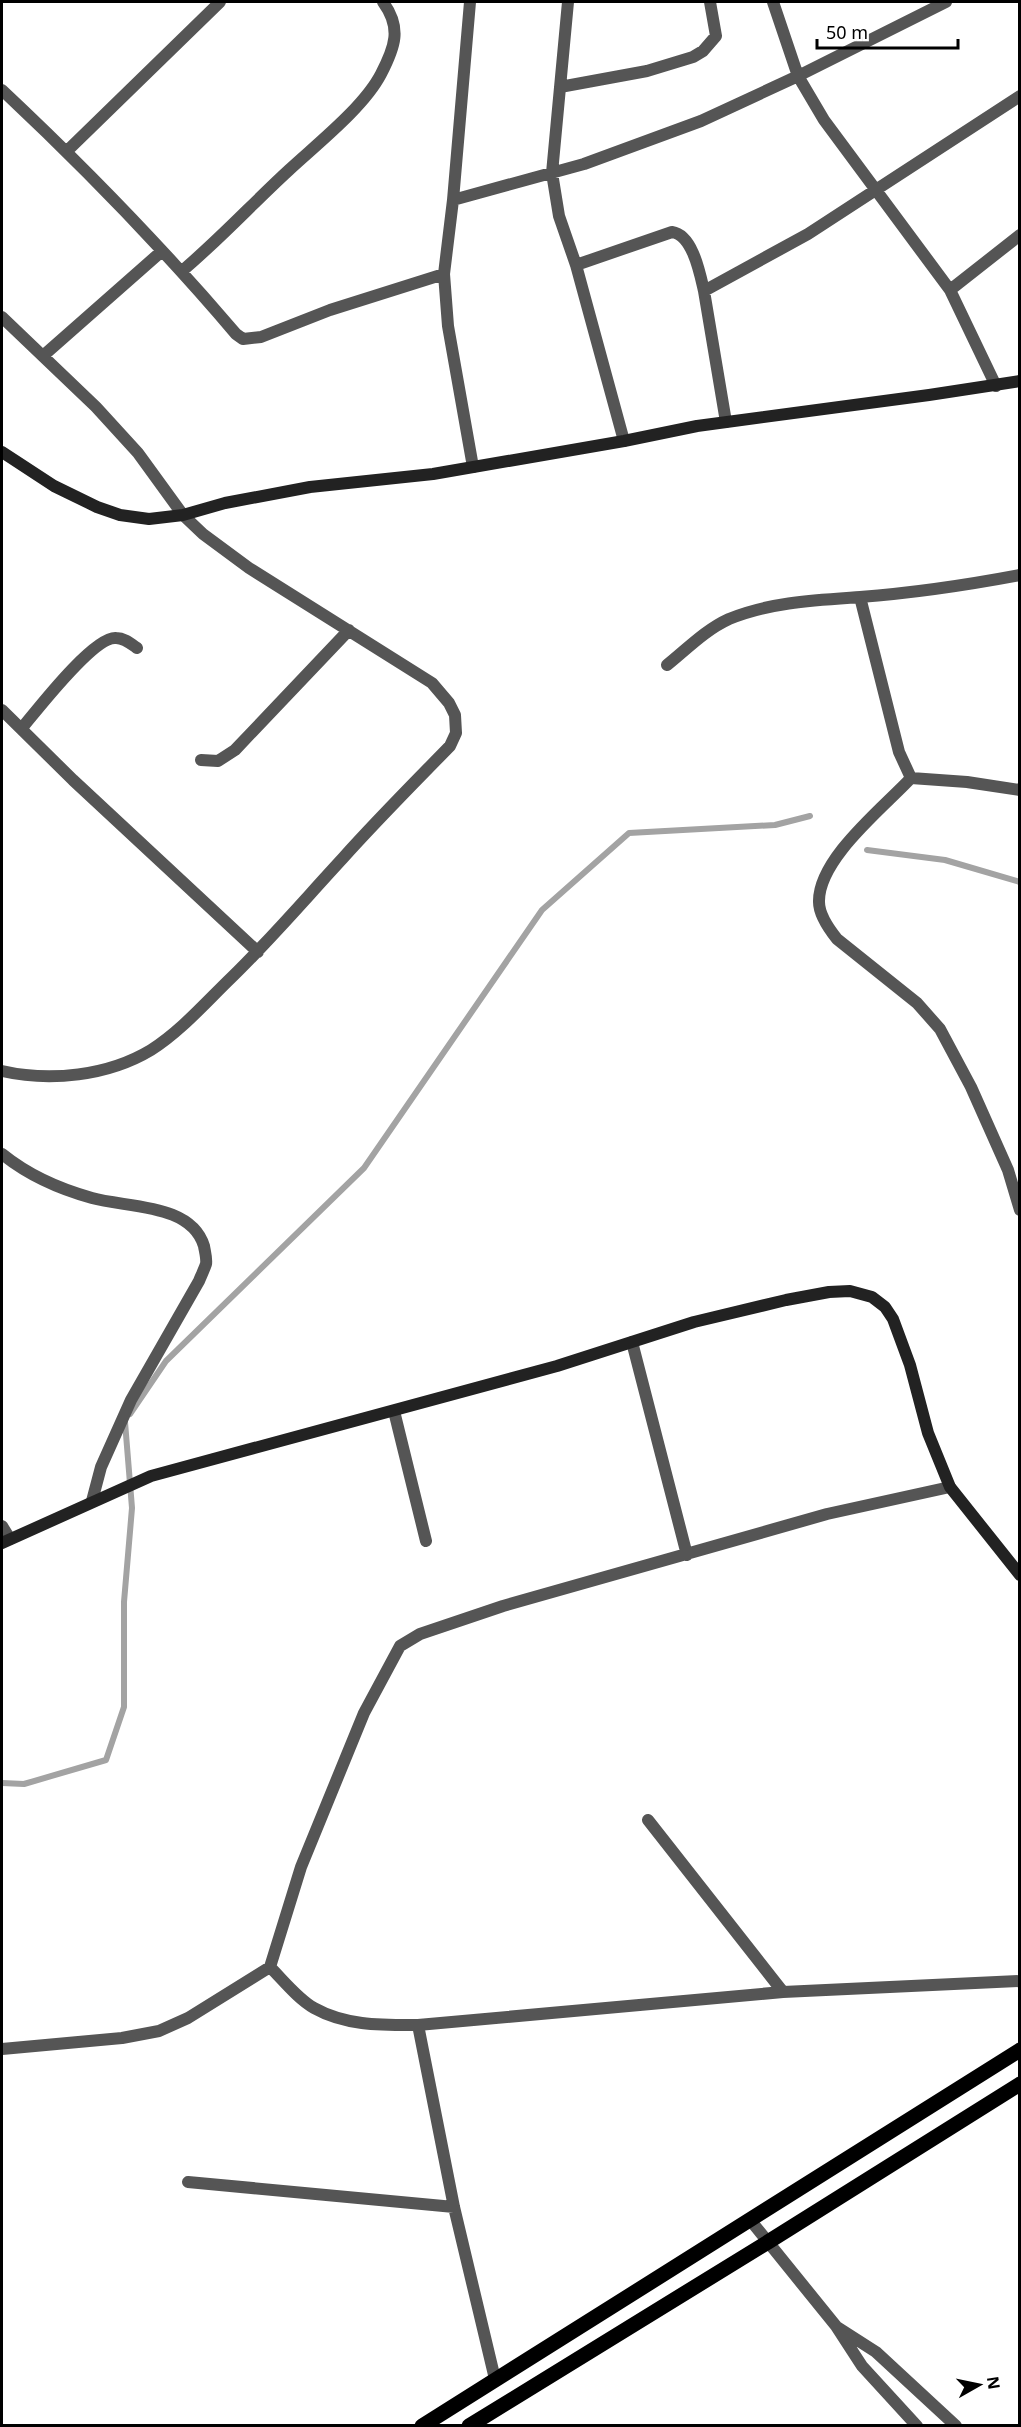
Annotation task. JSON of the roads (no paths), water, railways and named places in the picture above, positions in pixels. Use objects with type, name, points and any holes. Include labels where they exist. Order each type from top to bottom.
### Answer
[{"type":"main road","points":[[422,2426],[1020,2050]]},
{"type":"main road","points":[[469,2426],[1020,2084]]},
{"type":"street","points":[[67,151],[220,2]]},
{"type":"street","points":[[182,271],[340,123],[373,87],[381,76],[395,39],[396,28],[391,12],[383,2]]},
{"type":"street","points":[[470,2],[453,200],[444,274],[448,326],[473,467]]},
{"type":"street","points":[[568,2],[552,173],[559,216],[576,265],[624,441]]},
{"type":"street","points":[[560,87],[647,71],[693,57],[703,51],[716,36],[710,2]]},
{"type":"street","points":[[773,2],[798,76],[824,120],[950,290],[996,386]]},
{"type":"street","points":[[453,200],[584,164],[701,121],[798,76],[946,2]]},
{"type":"street","points":[[2,90],[67,151],[182,271],[236,334],[246,339],[261,337],[330,310],[444,274]]},
{"type":"street","points":[[704,291],[808,234],[1020,96]]},
{"type":"street","points":[[576,265],[649,239],[672,232],[678,233],[689,248],[704,291],[726,422]]},
{"type":"street","points":[[950,290],[1020,235]]},
{"type":"street","points":[[44,355],[162,251]]},
{"type":"street","points":[[2,317],[44,355],[138,453],[183,515],[203,534],[249,568],[422,675],[449,703],[455,715],[456,733],[450,747],[379,819],[258,952],[192,1016],[150,1050],[118,1065],[87,1073],[52,1076],[2,1071]]},
{"type":"street","points":[[2,452],[54,486],[97,507],[120,515],[149,519],[183,515],[225,503],[310,487],[473,467],[624,441],[662,432],[1020,381]]},
{"type":"street","points":[[667,665],[707,631],[730,619],[806,601],[860,597],[1020,575]]},
{"type":"street","points":[[860,597],[899,752],[911,778]]},
{"type":"street","points":[[201,760],[218,761],[235,750],[349,630]]},
{"type":"street","points":[[22,728],[48,696],[100,643],[114,637],[126,640],[137,648]]},
{"type":"street","points":[[2,710],[73,780],[258,952]]},
{"type":"street","points":[[1020,790],[967,782],[911,778],[862,828],[832,864],[822,884],[819,905],[830,930],[837,939],[917,1003],[940,1029],[1014,1169],[1020,1210]]},
{"type":"street","points":[[2,1154],[19,1168],[52,1185],[92,1198],[170,1213],[188,1223],[201,1236],[205,1251],[206,1263],[199,1281],[131,1400],[101,1467],[92,1501]]},
{"type":"street","points":[[2,1526],[6,1541],[151,1476],[557,1366],[694,1322],[786,1300],[829,1292],[850,1291],[872,1297],[885,1307],[899,1330],[928,1433],[950,1488],[1020,1575]]},
{"type":"street","points":[[632,1342],[687,1555]]},
{"type":"street","points":[[394,1411],[426,1541]]},
{"type":"street","points":[[2,2049],[122,2038],[159,2031],[188,2018],[270,1967],[301,1867],[364,1713],[400,1646],[420,1634],[453,1622],[827,1514],[950,1488]]},
{"type":"street","points":[[648,1820],[783,1992]]},
{"type":"street","points":[[270,1967],[313,2007],[337,2017],[370,2025],[418,2025],[783,1992],[1020,1981]]},
{"type":"street","points":[[418,2025],[454,2207],[495,2379]]},
{"type":"street","points":[[188,2182],[454,2207]]},
{"type":"street","points":[[751,2221],[836,2326],[862,2366],[917,2426]]},
{"type":"street","points":[[836,2326],[876,2352],[956,2426]]},
{"type":"waterway","points":[[130,1414],[166,1361],[364,1168],[542,910],[629,833],[775,825],[810,816]]},
{"type":"waterway","points":[[867,850],[945,860],[1020,882]]},
{"type":"waterway","points":[[2,1783],[24,1784],[106,1760],[124,1707],[124,1602],[132,1508],[125,1422]]}]
